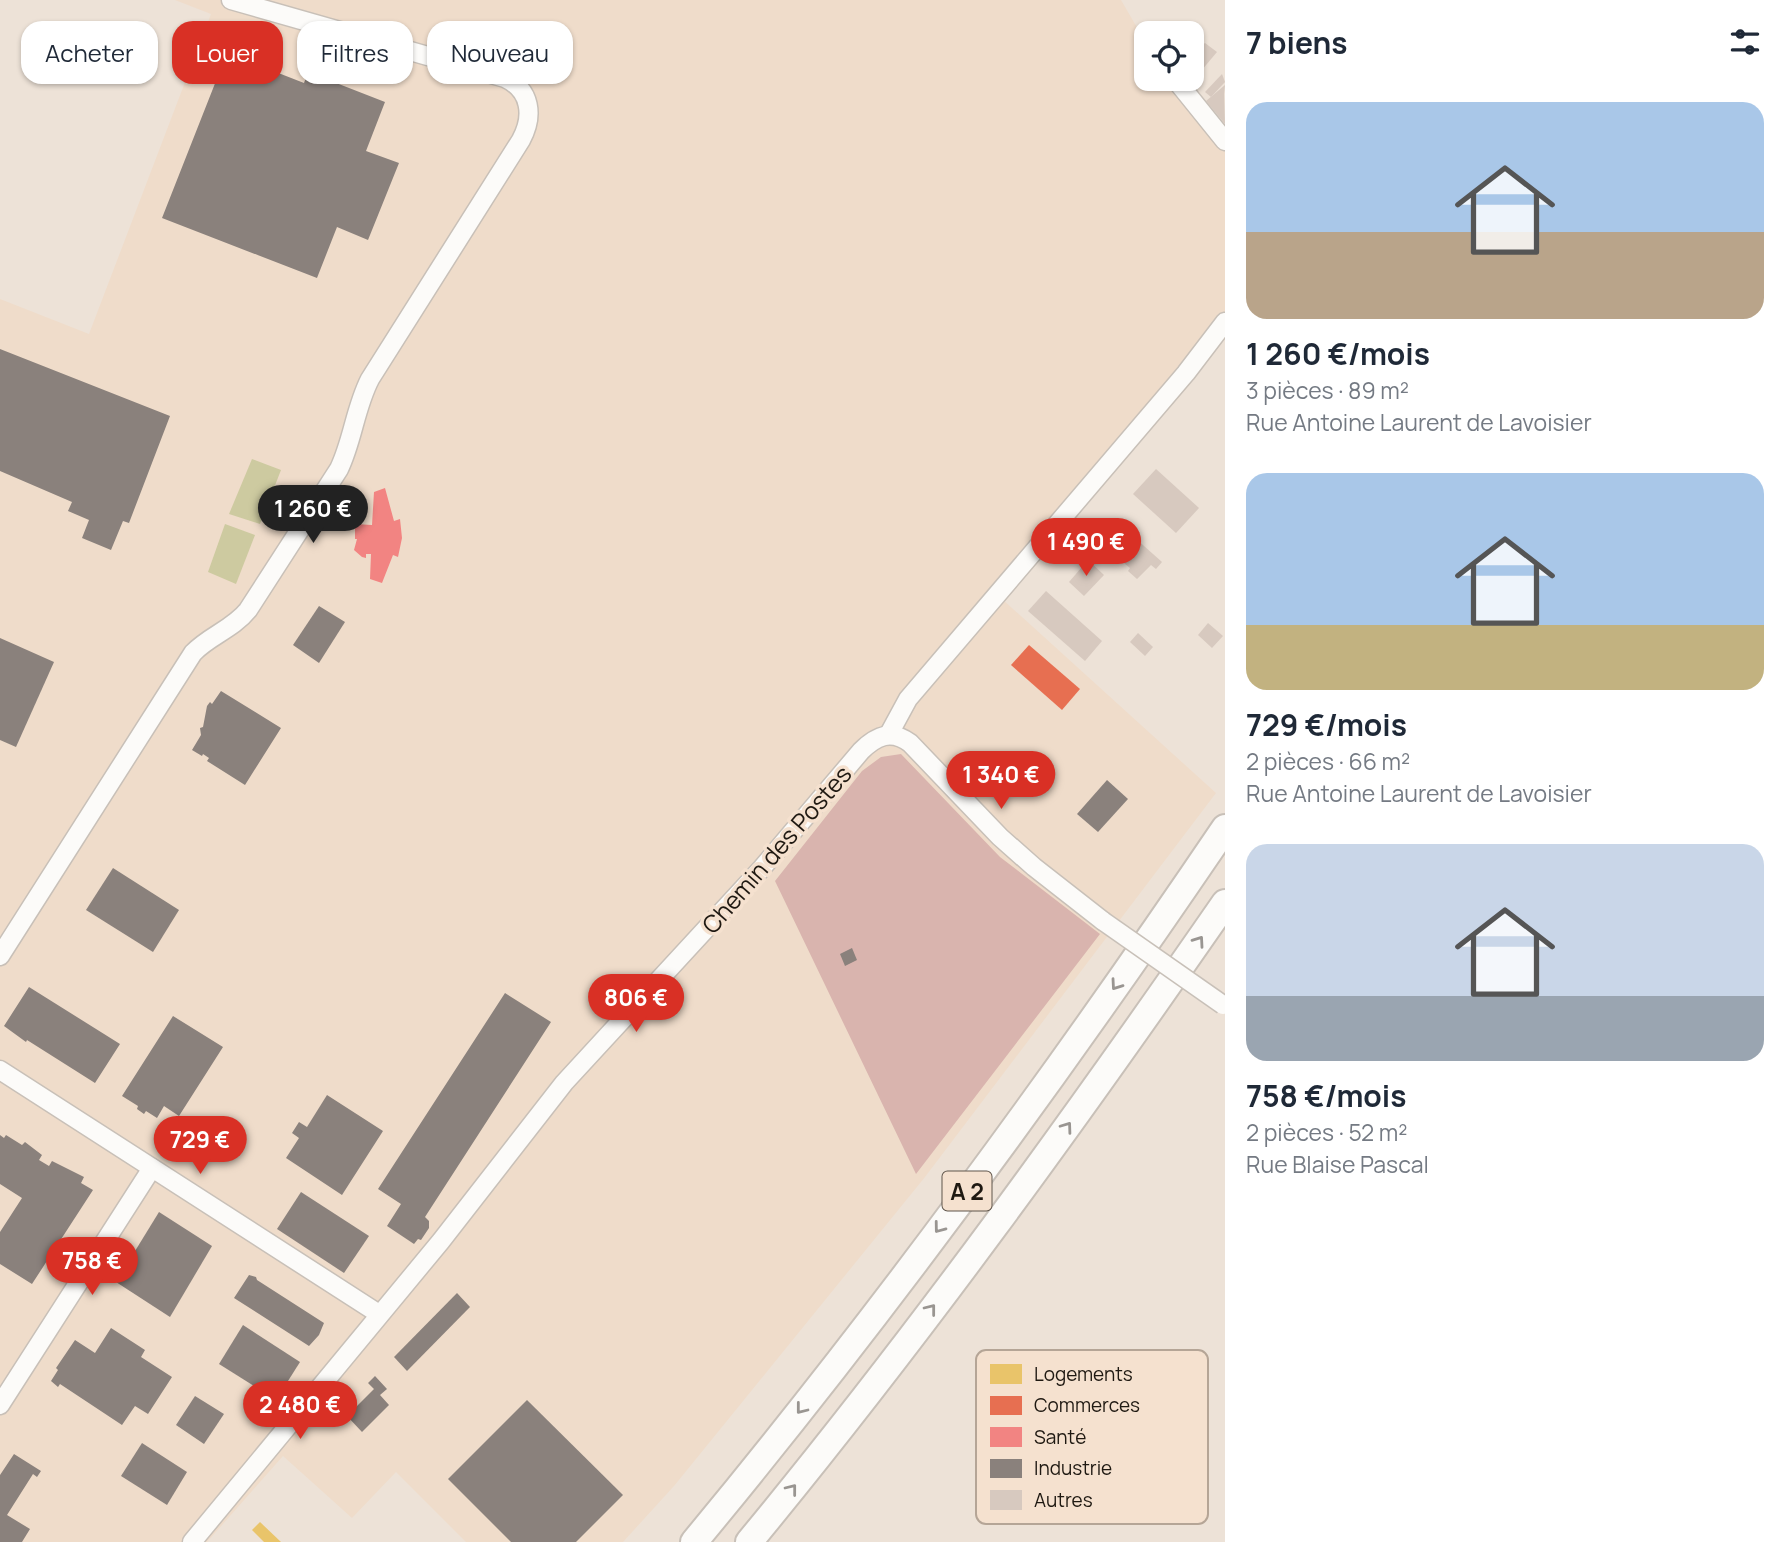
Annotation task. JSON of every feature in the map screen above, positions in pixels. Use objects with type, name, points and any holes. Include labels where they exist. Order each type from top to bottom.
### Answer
[{"type":"highway","points":[[1166,914],[1200,846],[1225,806]]},
{"type":"highway","name":"A 2","points":[[694,1542],[791,1422],[919,1255],[1063,1060],[1225,828]]},
{"type":"highway","name":"A 2","points":[[749,1542],[995,1225],[1225,903]]},
{"type":"street","points":[[0,956],[193,653],[242,617],[339,469],[349,444],[361,397],[370,379],[521,140],[529,114],[526,95],[513,82],[488,72],[231,0]]},
{"type":"street","points":[[1185,91],[1225,141]]},
{"type":"street","name":"Chemin des Postes","points":[[192,1542],[441,1241],[564,1083],[762,868],[866,747],[879,737],[889,734],[908,699],[1186,373],[1225,322]]},
{"type":"street","points":[[889,734],[910,743],[1000,837],[1034,867],[1103,921],[1224,1005]]},
{"type":"street","points":[[0,1070],[379,1314]]},
{"type":"street","points":[[0,1405],[152,1168]]},
{"type":"shaded area","points":[[175,0],[1121,0],[1134,22],[1134,91],[1174,91],[1225,148],[1225,316],[990,588],[1216,793],[925,1177],[674,1486],[623,1542],[466,1542],[396,1472],[352,1518],[283,1456],[207,1542],[0,1542],[0,299],[89,334],[184,84],[283,84],[283,21],[208,21],[211,14]]},
{"type":"shaded area","points":[[252,459],[281,470],[260,524],[229,514]]},
{"type":"shaded area","points":[[225,524],[255,535],[236,584],[208,572]]},
{"type":"shaded area","points":[[901,754],[1000,857],[1100,934],[916,1174],[775,881],[862,771],[881,757]]},
{"type":"building: Logements","points":[[260,1522],[281,1542],[264,1542],[252,1530]]},
{"type":"building: Commerces","points":[[1029,645],[1080,689],[1062,710],[1011,665]]},
{"type":"building: Santé","points":[[385,488],[394,521],[400,519],[402,538],[398,557],[393,555],[382,583],[370,579],[371,554],[366,554],[366,558],[354,550],[357,539],[355,524],[372,525],[374,492]]},
{"type":"building: Industrie","points":[[283,75],[297,80],[297,84],[339,84],[385,102],[366,151],[399,163],[368,240],[337,227],[317,278],[162,218],[215,84],[283,84]]},
{"type":"building: Industrie","points":[[0,349],[170,416],[129,523],[123,521],[111,550],[82,538],[89,520],[68,511],[72,502],[0,471]]},
{"type":"building: Industrie","points":[[319,606],[345,622],[319,663],[293,645]]},
{"type":"building: Industrie","points":[[0,638],[54,662],[16,747],[0,740]]},
{"type":"building: Industrie","points":[[221,691],[281,728],[245,785],[207,761],[209,758],[203,754],[202,756],[192,750],[201,735],[200,728],[203,727],[207,706],[210,702],[212,704]]},
{"type":"building: Industrie","points":[[1107,780],[1128,799],[1098,832],[1077,814]]},
{"type":"building: Industrie","points":[[113,868],[179,910],[153,952],[86,910]]},
{"type":"building: Industrie","points":[[852,948],[857,960],[845,966],[840,954]]},
{"type":"building: Industrie","points":[[29,987],[120,1044],[95,1083],[4,1026]]},
{"type":"building: Industrie","points":[[505,993],[551,1022],[425,1217],[429,1221],[429,1228],[421,1240],[418,1239],[414,1244],[387,1226],[401,1204],[378,1189]]},
{"type":"building: Industrie","points":[[173,1016],[223,1047],[179,1116],[164,1106],[157,1118],[146,1111],[144,1114],[137,1109],[138,1106],[122,1096]]},
{"type":"building: Industrie","points":[[327,1095],[383,1131],[342,1195],[286,1158],[299,1138],[292,1133],[299,1122],[307,1127]]},
{"type":"building: Industrie","points":[[0,1135],[4,1138],[6,1135],[22,1145],[25,1142],[42,1155],[39,1160],[49,1166],[52,1161],[84,1177],[81,1183],[93,1190],[32,1284],[0,1264],[0,1232],[22,1198],[0,1184]]},
{"type":"building: Industrie","points":[[301,1192],[369,1236],[344,1273],[277,1229]]},
{"type":"building: Industrie","points":[[159,1212],[212,1246],[170,1317],[116,1282]]},
{"type":"building: Industrie","points":[[249,1275],[324,1323],[319,1335],[309,1346],[234,1298]]},
{"type":"building: Industrie","points":[[457,1293],[470,1307],[407,1371],[394,1357]]},
{"type":"building: Industrie","points":[[243,1325],[300,1362],[276,1400],[219,1364]]},
{"type":"building: Industrie","points":[[111,1328],[145,1350],[141,1357],[172,1377],[148,1414],[135,1406],[122,1425],[60,1384],[58,1387],[51,1381],[58,1370],[56,1368],[75,1340],[95,1353]]},
{"type":"building: Industrie","points":[[375,1376],[387,1389],[380,1395],[389,1405],[362,1432],[347,1416],[374,1389],[368,1383]]},
{"type":"building: Industrie","points":[[195,1396],[224,1414],[204,1444],[176,1425]]},
{"type":"building: Industrie","points":[[527,1400],[623,1495],[576,1542],[511,1542],[448,1479]]},
{"type":"building: Industrie","points":[[142,1443],[187,1472],[167,1505],[121,1476]]},
{"type":"building: Industrie","points":[[14,1454],[41,1471],[37,1477],[33,1474],[7,1515],[30,1529],[22,1542],[0,1542],[0,1475]]},
{"type":"building: Autres","points":[[1204,44],[1217,52],[1204,67]]},
{"type":"building: Autres","points":[[1222,74],[1225,82],[1211,97],[1205,92]]},
{"type":"building: Autres","points":[[1225,85],[1224,94],[1225,124],[1206,101]]},
{"type":"building: Autres","points":[[1156,469],[1199,508],[1176,533],[1133,494]]},
{"type":"building: Autres","points":[[1135,538],[1162,562],[1156,569],[1151,565],[1137,579],[1124,563],[1134,553],[1127,547]]},
{"type":"building: Autres","points":[[1088,560],[1104,575],[1084,596],[1069,582]]},
{"type":"building: Autres","points":[[1046,591],[1102,641],[1085,661],[1028,611]]},
{"type":"building: Autres","points":[[1208,623],[1223,636],[1212,648],[1198,635]]},
{"type":"building: Autres","points":[[1138,633],[1153,647],[1145,656],[1130,642]]}]
